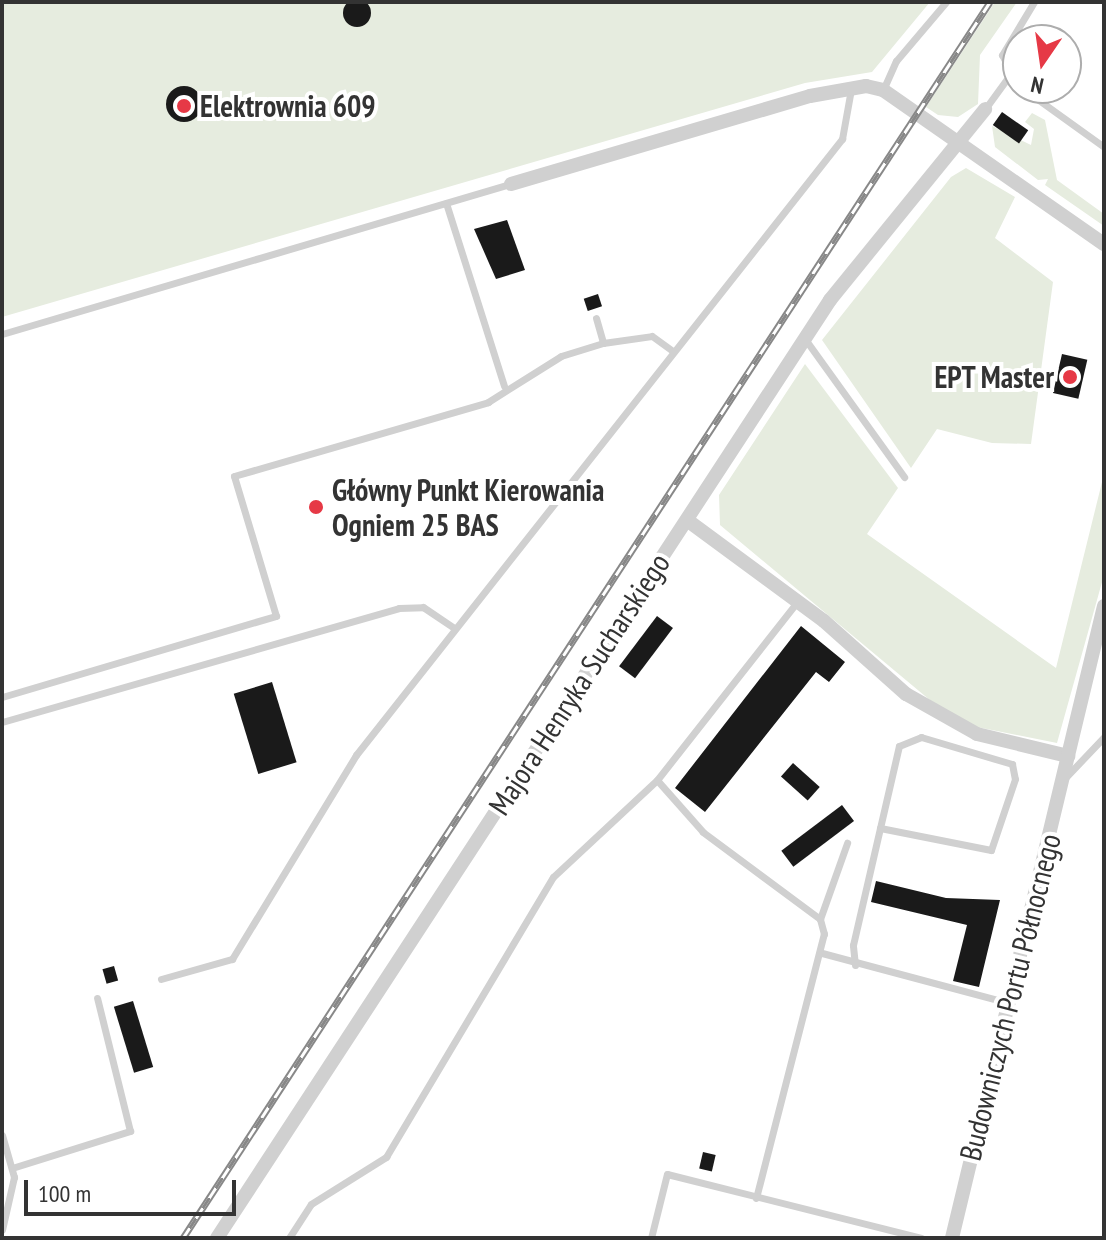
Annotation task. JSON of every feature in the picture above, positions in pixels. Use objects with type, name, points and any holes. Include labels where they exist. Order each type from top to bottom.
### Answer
[{"type":"street","points":[[511,184],[851,87],[883,90],[1104,244]]},
{"type":"street","points":[[960,143],[985,109]]},
{"type":"street","name":"Majora Henryka Sucharskiego","points":[[217,1238],[805,339],[960,143]]},
{"type":"street","points":[[687,520],[797,602],[906,694],[977,734],[1068,756]]},
{"type":"street","name":"Budowniczych Portu Północnego","points":[[952,1238],[1101,630],[1104,606]]},
{"type":"lane","points":[[883,90],[896,61],[946,2]]},
{"type":"lane","points":[[1019,24],[1034,2]]},
{"type":"lane","points":[[985,109],[1002,85]]},
{"type":"lane","points":[[161,979],[232,959],[356,755],[453,627],[842,139],[851,87]]},
{"type":"lane","points":[[1044,104],[1104,147]]},
{"type":"lane","points":[[2,334],[511,184]]},
{"type":"lane","points":[[446,203],[504,386]]},
{"type":"lane","points":[[596,318],[603,343]]},
{"type":"lane","points":[[2,697],[276,616],[234,476],[488,402],[504,386],[603,343],[652,336],[673,351]]},
{"type":"lane","points":[[805,339],[904,477]]},
{"type":"lane","points":[[289,1238],[311,1204],[386,1157],[553,877],[657,780],[797,602]]},
{"type":"lane","points":[[2,722],[399,608],[423,607],[453,627]]},
{"type":"lane","points":[[855,965],[880,828],[906,739],[921,737],[1012,764],[1015,779],[991,850],[880,828]]},
{"type":"lane","points":[[1063,779],[1070,780],[1104,737]]},
{"type":"lane","points":[[657,780],[703,832],[820,919]]},
{"type":"lane","points":[[756,1198],[822,953],[820,919],[847,843]]},
{"type":"lane","points":[[822,953],[855,965],[1008,1003]]},
{"type":"lane","points":[[12,1168],[130,1131],[97,998]]},
{"type":"lane","points":[[2,1135],[12,1168],[2,1230]]},
{"type":"lane","points":[[651,1238],[667,1174],[921,1238]]},
{"type":"shaded area","points":[[2,2],[930,2],[872,72],[805,83],[2,317]]},
{"type":"shaded area","points":[[995,2],[1017,2],[980,55],[978,104],[958,117],[938,115],[926,107]]},
{"type":"shaded area","points":[[1032,113],[1045,120],[1057,180],[1104,214],[1104,226],[1045,185],[1048,179],[1038,180],[995,147],[992,126],[1031,145],[1034,129],[1025,122]]},
{"type":"shaded area","points":[[966,168],[1015,197],[995,238],[1053,282],[1031,444],[992,443],[937,429],[911,468],[822,340],[951,177]]},
{"type":"shaded area","points":[[805,364],[898,488],[867,534],[1056,668],[1104,474],[1104,575],[1057,743],[972,726],[931,701],[720,525],[719,495]]},
{"type":"building","points":[[357,-1],[367,3],[371,13],[367,23],[357,27],[347,23],[343,13],[347,3]]},
{"type":"building","name":"Elektrownia 609","points":[[184,86],[197,91],[202,104],[197,117],[184,122],[171,117],[166,104],[171,91]]},
{"type":"building","points":[[1002,112],[1028,130],[1019,143],[993,125]]},
{"type":"building","points":[[507,220],[525,270],[496,279],[474,229]]},
{"type":"building","points":[[598,294],[602,306],[588,311],[584,299]]},
{"type":"building","name":"EPT Master","points":[[1062,354],[1087,360],[1078,399],[1053,393]]},
{"type":"building","points":[[657,616],[673,628],[635,678],[619,666]]},
{"type":"building","points":[[801,626],[845,662],[829,682],[816,672],[705,812],[675,788]]},
{"type":"building","points":[[272,682],[297,762],[258,774],[234,694]]},
{"type":"building","points":[[793,763],[820,787],[808,800],[781,776]]},
{"type":"building","points":[[842,805],[854,821],[793,867],[781,851]]},
{"type":"building","points":[[876,881],[946,898],[1000,900],[979,987],[953,981],[967,925],[871,902]]},
{"type":"building","points":[[114,966],[118,980],[107,984],[102,969]]},
{"type":"building","points":[[133,1001],[153,1067],[134,1073],[114,1007]]},
{"type":"building","points":[[703,1152],[716,1155],[712,1171],[699,1169]]},
{"type":"railway","points":[[183,1238],[990,2]]},
{"type":"place","name":"Elektrownia 609","points":[[184,106]]},
{"type":"place","name":"EPT Master","points":[[1070,377]]},
{"type":"place","name":"Główny Punkt Kierowania Ogniem 25 BAS","points":[[316,507]]}]
